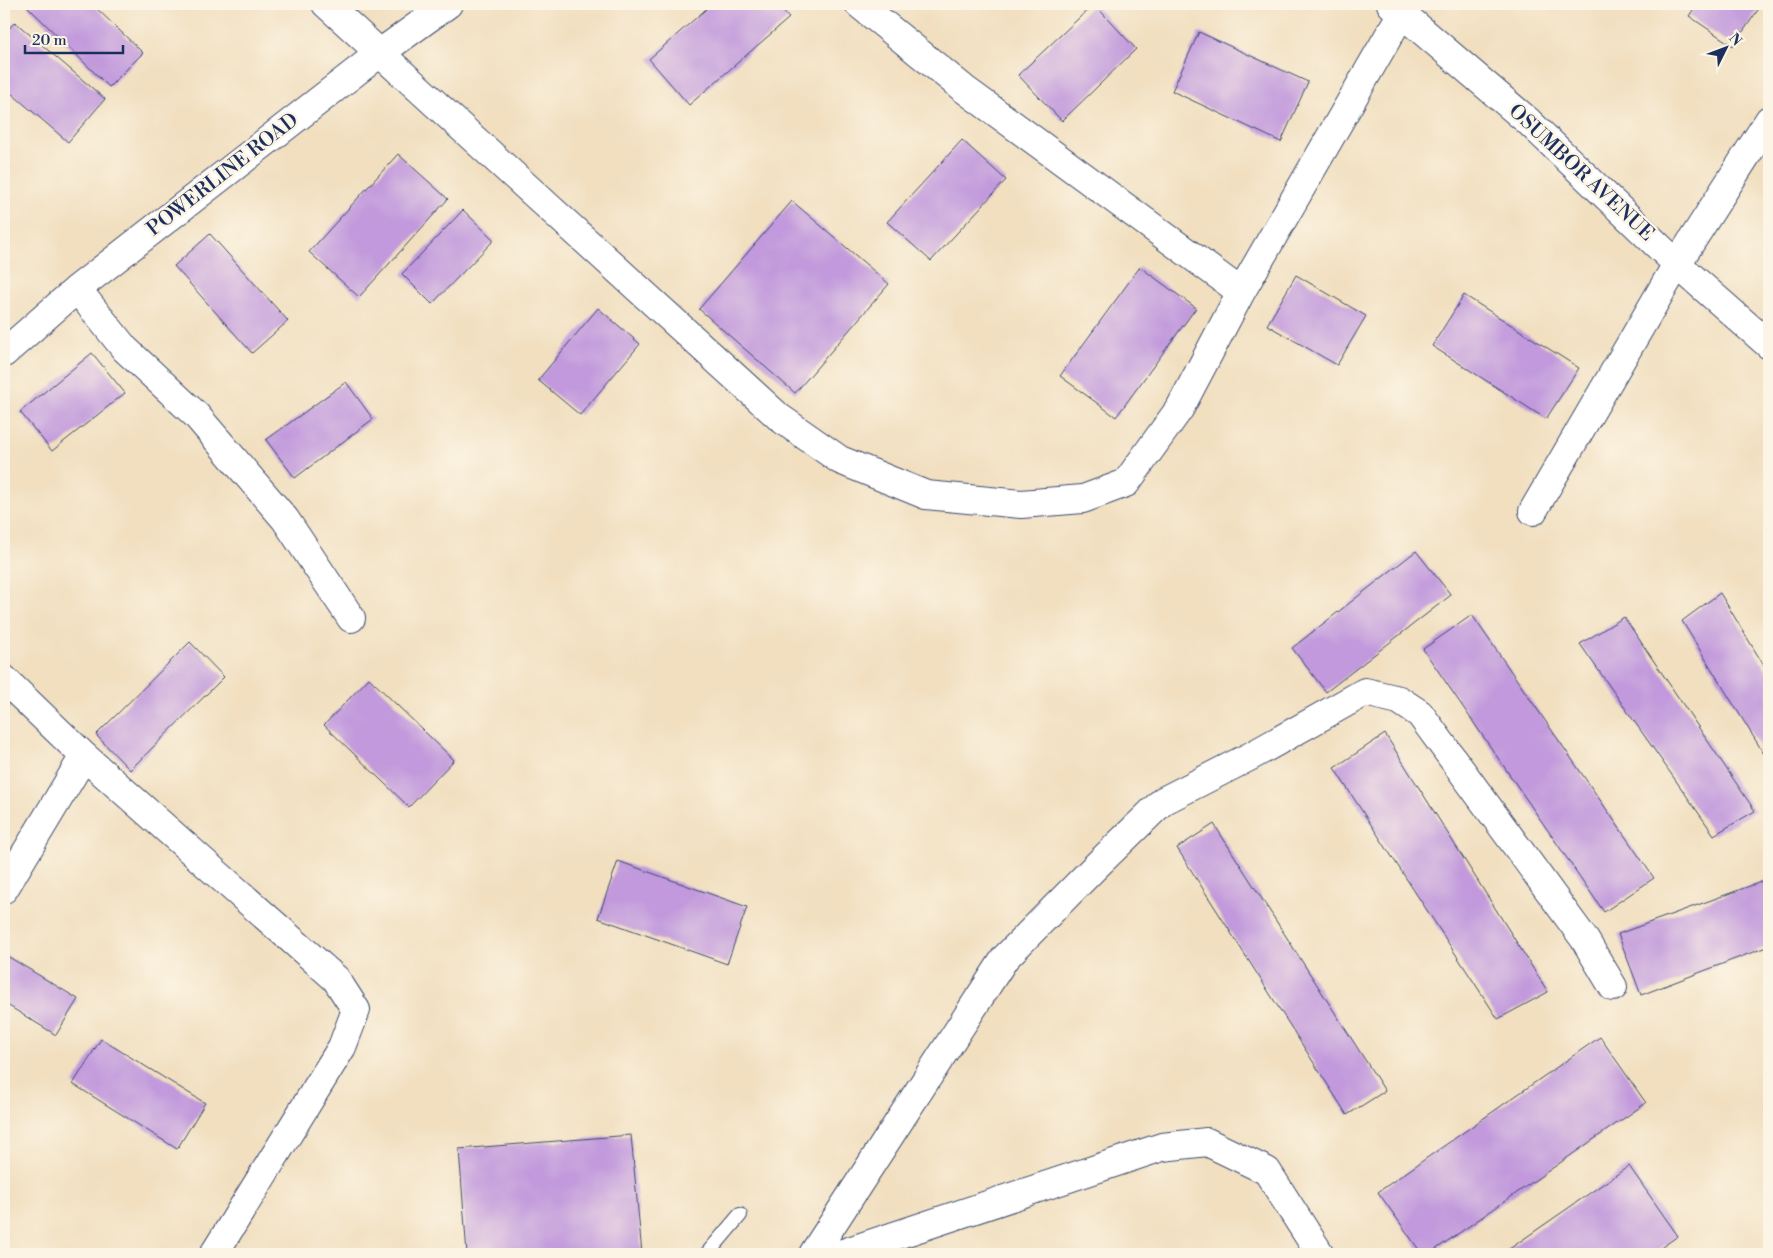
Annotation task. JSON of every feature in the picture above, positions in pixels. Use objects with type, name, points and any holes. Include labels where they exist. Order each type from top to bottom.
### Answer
[{"type":"street","points":[[326,4],[780,418],[840,460],[926,495],[1020,504],[1084,499],[1126,483],[1180,408],[1241,292],[1400,7]]},
{"type":"street","name":"POWERLINE ROAD","points":[[4,353],[77,289],[380,53],[448,4]]},
{"type":"street","points":[[859,4],[964,89],[1241,292]]},
{"type":"street","name":"OSUMBOR AVENUE","points":[[1400,7],[1529,122],[1677,264],[1769,345]]},
{"type":"street","points":[[1533,511],[1677,264],[1769,120]]},
{"type":"street","points":[[77,289],[125,349],[196,415],[279,512],[351,618]]},
{"type":"street","points":[[4,679],[84,756],[336,979],[356,1010],[342,1047],[214,1254]]},
{"type":"street","points":[[813,1254],[1005,958],[1163,801],[1251,756],[1365,692],[1399,700],[1420,714],[1585,940],[1613,987]]},
{"type":"street","points":[[4,889],[84,756]]},
{"type":"street","points":[[840,1254],[1162,1147],[1207,1142],[1267,1171],[1320,1254]]},
{"type":"lane","points":[[708,1254],[740,1215]]},
{"type":"building","points":[[29,4],[92,4],[143,53],[109,87],[27,6]]},
{"type":"building","points":[[712,4],[776,4],[789,18],[689,105],[649,59]]},
{"type":"building","points":[[1094,4],[1136,49],[1062,121],[1018,75]]},
{"type":"building","points":[[1697,4],[1762,4],[1733,46],[1689,16]]},
{"type":"building","points":[[15,22],[105,99],[68,142],[4,87],[4,34]]},
{"type":"building","points":[[1199,32],[1308,82],[1281,142],[1172,91]]},
{"type":"building","points":[[962,140],[1006,180],[931,261],[887,222]]},
{"type":"building","points":[[398,154],[448,199],[359,297],[309,252]]},
{"type":"building","points":[[792,201],[889,284],[795,393],[699,309]]},
{"type":"building","points":[[463,210],[494,240],[432,304],[402,274]]},
{"type":"building","points":[[210,234],[288,321],[252,353],[174,266]]},
{"type":"building","points":[[1140,267],[1196,308],[1116,417],[1060,376]]},
{"type":"building","points":[[1296,275],[1366,316],[1337,365],[1267,325]]},
{"type":"building","points":[[1464,295],[1579,368],[1546,419],[1432,346]]},
{"type":"building","points":[[598,308],[640,344],[580,415],[538,380]]},
{"type":"building","points":[[92,353],[125,393],[52,451],[20,412]]},
{"type":"building","points":[[346,382],[373,419],[295,478],[266,440]]},
{"type":"building","points":[[1416,551],[1451,595],[1326,692],[1292,648]]},
{"type":"building","points":[[1720,593],[1769,674],[1769,762],[1682,621]]},
{"type":"building","points":[[1472,615],[1654,878],[1604,912],[1423,649]]},
{"type":"building","points":[[1624,617],[1755,811],[1714,835],[1580,644]]},
{"type":"building","points":[[190,642],[224,677],[130,770],[96,735]]},
{"type":"building","points":[[369,678],[454,760],[409,807],[324,725]]},
{"type":"building","points":[[1385,734],[1548,992],[1498,1019],[1334,768]]},
{"type":"building","points":[[1214,824],[1385,1091],[1347,1115],[1177,848]]},
{"type":"building","points":[[618,861],[747,907],[727,964],[598,918]]},
{"type":"building","points":[[1769,879],[1769,946],[1641,995],[1618,934]]},
{"type":"building","points":[[4,954],[78,999],[56,1035],[4,1003]]},
{"type":"building","points":[[1600,1037],[1646,1103],[1429,1254],[1422,1254],[1378,1192]]},
{"type":"building","points":[[101,1039],[205,1103],[177,1149],[73,1084]]},
{"type":"building","points":[[631,1135],[642,1254],[467,1254],[459,1149]]},
{"type":"building","points":[[1629,1166],[1678,1236],[1652,1254],[1502,1254]]}]
